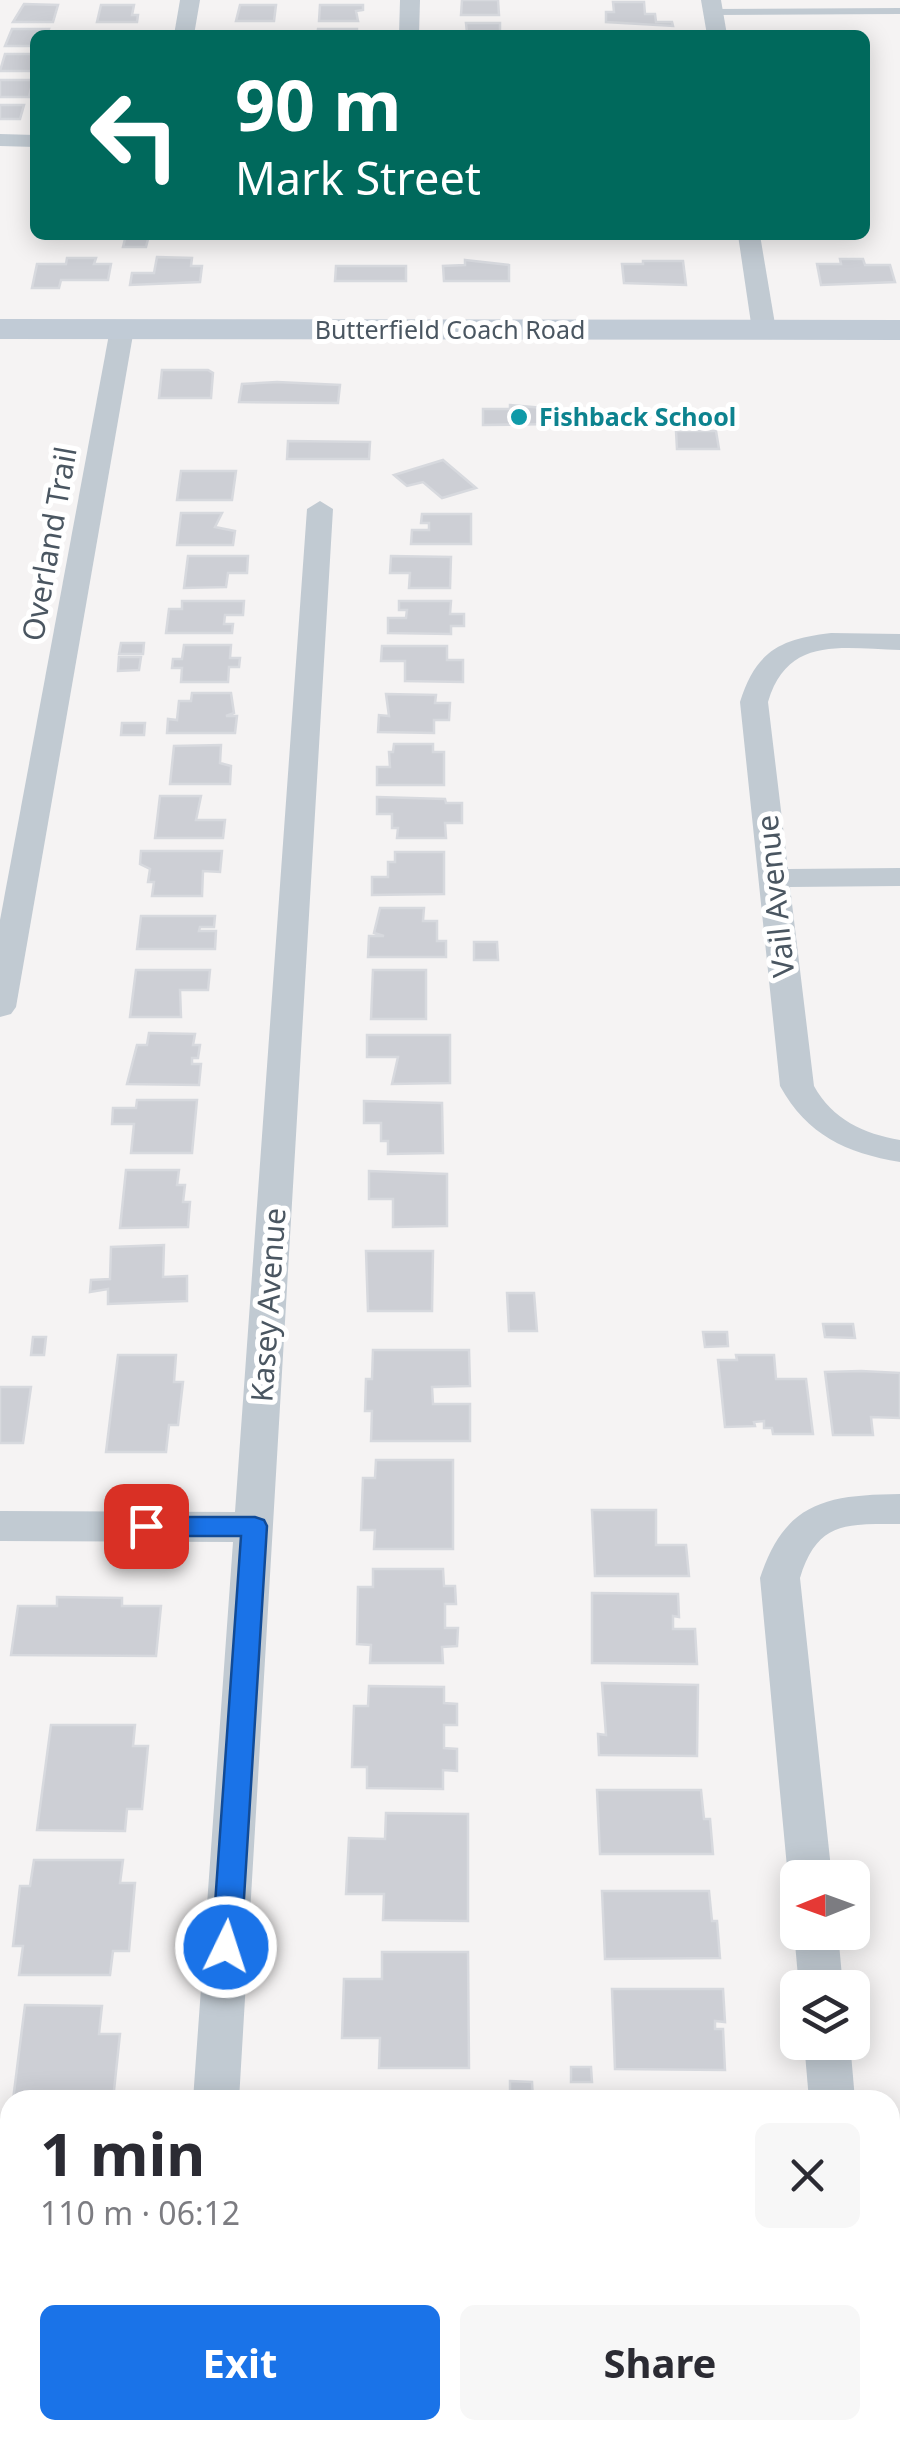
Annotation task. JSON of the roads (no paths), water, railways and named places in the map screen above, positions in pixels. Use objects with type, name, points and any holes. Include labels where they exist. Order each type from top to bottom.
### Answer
[{"type":"main road","name":"Butterfield Coach Road","points":[[0,330],[900,330]]},
{"type":"street","points":[[185,30],[190,0]]},
{"type":"street","points":[[409,30],[410,0]]},
{"type":"street","points":[[0,140],[30,140]]},
{"type":"street","points":[[749,240],[764,330]]},
{"type":"street","name":"Overland Trail","points":[[0,1007],[122,330]]},
{"type":"street","name":"Kasey Avenue","points":[[217,2090],[320,509]]},
{"type":"street","name":"Vail Avenue","points":[[900,642],[820,642],[792,649],[770,660],[757,681],[754,702],[797,1086],[806,1106],[826,1126],[870,1147],[900,1152]]},
{"type":"street","points":[[774,878],[900,877]]},
{"type":"street","points":[[808,1860],[780,1578],[786,1549],[802,1527],[829,1515],[861,1509],[900,1510]]},
{"type":"street","points":[[0,1526],[255,1526]]},
{"type":"street","points":[[828,2060],[831,2090]]},
{"type":"lane","points":[[712,6],[900,11]]},
{"type":"place","name":"Fishback School","points":[[519,417]]}]
